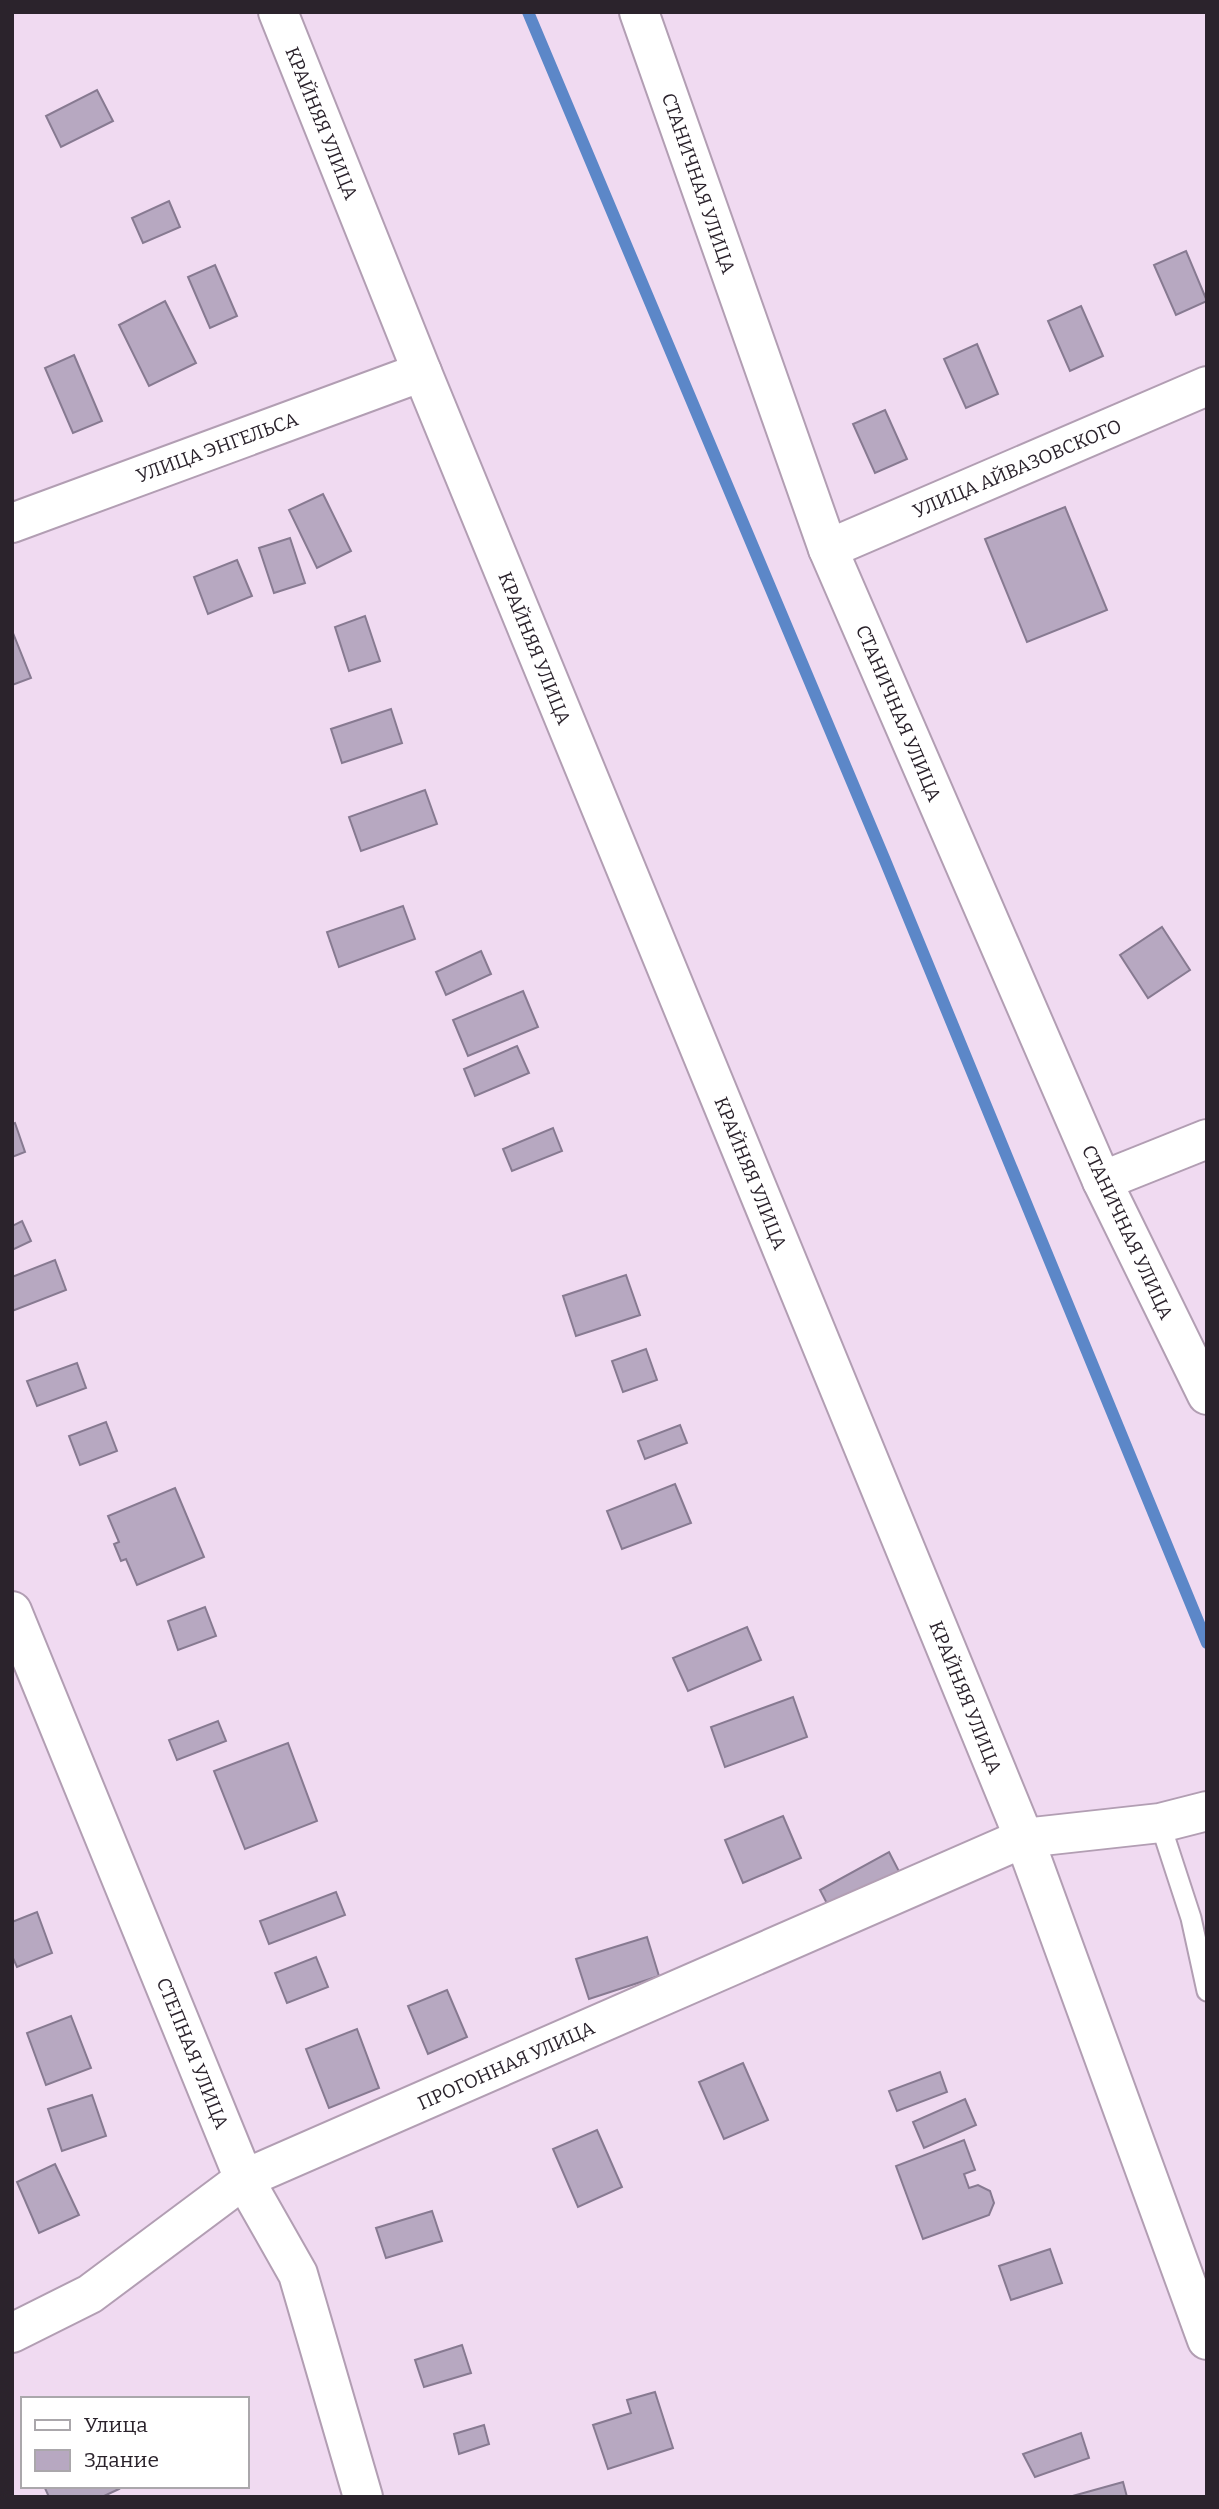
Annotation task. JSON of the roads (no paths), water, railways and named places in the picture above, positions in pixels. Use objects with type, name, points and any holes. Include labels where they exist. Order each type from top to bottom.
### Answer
[{"type":"street","name":"КРАЙНЯЯ УЛИЦА","points":[[278,12],[422,372],[1024,1838],[1207,2340]]},
{"type":"street","name":"СТАНИЧНАЯ УЛИЦА","points":[[639,12],[828,549],[1102,1181],[1207,1395]]},
{"type":"street","name":"УЛИЦА ЭНГЕЛЬСА","points":[[12,523],[422,372]]},
{"type":"street","name":"УЛИЦА АЙВАЗОВСКОГО","points":[[828,549],[1207,386]]},
{"type":"street","points":[[1102,1181],[1207,1139]]},
{"type":"street","name":"СТЕПНАЯ УЛИЦА","points":[[12,1611],[244,2179],[298,2274],[363,2497]]},
{"type":"street","name":"ПРОГОННАЯ УЛИЦА","points":[[12,2333],[90,2294],[244,2179],[1024,1838],[1160,1823],[1207,1811]]},
{"type":"lane","points":[[1160,1823],[1191,1918],[1207,1992]]},
{"type":"waterway","points":[[528,12],[884,858],[1207,1643]]}]
